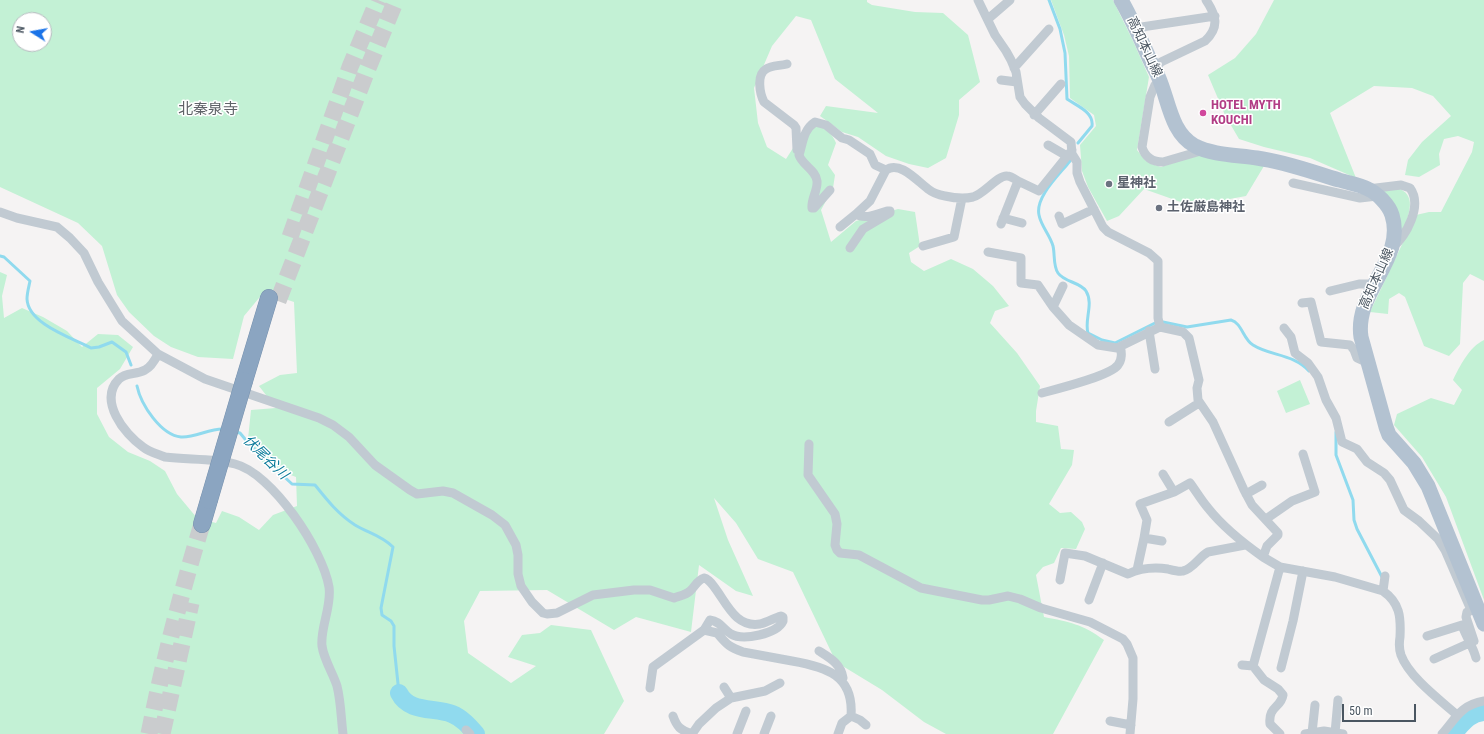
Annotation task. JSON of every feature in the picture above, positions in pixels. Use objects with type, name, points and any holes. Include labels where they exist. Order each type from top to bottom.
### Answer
[{"type":"highway","points":[[206,524],[247,382],[273,300]]},
{"type":"main road","name":"高知本山線","points":[[1121,0],[1158,75],[1171,115],[1186,140],[1204,150],[1258,158],[1300,167],[1372,192],[1385,203],[1391,213],[1394,230],[1392,248],[1364,307],[1360,328],[1368,363],[1389,435],[1414,463],[1428,486],[1474,610],[1484,624]]},
{"type":"street","points":[[840,227],[870,201],[886,170],[889,168],[895,168],[909,173],[933,193],[962,198],[973,197],[982,193],[1003,177],[1009,177],[1039,191],[1070,153],[1071,144],[1068,140],[1034,115],[1020,97],[1014,68],[978,0]]},
{"type":"street","points":[[988,19],[1010,0]]},
{"type":"street","points":[[1154,69],[1161,62],[1205,41],[1212,32],[1216,21],[1215,16],[1206,0]]},
{"type":"street","points":[[1135,28],[1215,16]]},
{"type":"street","points":[[1014,68],[1049,30]]},
{"type":"street","points":[[787,64],[766,69],[761,75],[760,80],[764,102],[796,128],[797,148],[802,163],[815,175],[817,180],[812,208],[814,208],[830,190]]},
{"type":"street","points":[[1001,80],[1018,82]]},
{"type":"street","points":[[1161,83],[1154,86],[1150,97],[1142,147],[1144,153],[1150,159],[1157,162],[1163,162],[1204,150]]},
{"type":"street","points":[[1034,115],[1061,84]]},
{"type":"street","points":[[799,155],[807,131],[813,124],[818,122],[826,125],[842,138],[849,140],[870,154],[875,164],[886,170]]},
{"type":"street","points":[[988,252],[1021,258],[1021,283],[1038,285],[1053,307],[1069,325],[1098,345],[1117,348],[1120,347],[1149,331],[1159,322],[1158,261],[1149,253],[1108,232],[1103,227],[1080,182],[1077,173],[1077,162],[1072,154],[1048,145]]},
{"type":"street","points":[[1018,181],[1002,221],[1022,223]]},
{"type":"street","points":[[1293,183],[1360,198],[1372,192],[1401,185],[1410,188],[1415,196],[1415,210],[1400,241],[1392,248]]},
{"type":"street","points":[[923,246],[939,240],[954,237],[962,198]]},
{"type":"street","points":[[1059,216],[1062,224],[1094,209]]},
{"type":"street","points":[[850,248],[863,229],[890,212],[887,211],[862,217],[856,214]]},
{"type":"street","points":[[0,212],[17,218],[57,227],[70,238],[84,253],[98,282],[122,321],[158,354],[205,378],[319,418],[333,425],[349,437],[374,466],[417,494],[443,491],[453,493],[499,520],[508,529],[516,545],[518,554],[518,574],[521,586],[532,602],[543,613],[557,613],[593,595],[634,590],[650,590],[674,598],[689,592],[701,578],[704,578],[710,582],[728,609],[742,622],[756,624],[768,622],[781,616],[784,619],[780,626],[775,629],[746,637],[731,634],[716,621],[710,620],[704,630],[653,667],[650,688]]},
{"type":"street","points":[[1330,291],[1359,284],[1374,284]]},
{"type":"street","points":[[1053,307],[1063,286]]},
{"type":"street","points":[[1302,303],[1311,302],[1321,342],[1350,345],[1357,358],[1368,363]]},
{"type":"street","points":[[1159,322],[1183,332],[1189,338],[1199,380],[1196,388],[1196,394],[1213,422],[1246,494],[1252,504],[1278,533],[1278,535],[1267,546],[1263,557]]},
{"type":"street","points":[[1284,328],[1291,337],[1295,353],[1308,363],[1318,377],[1326,400],[1336,418],[1342,442],[1357,449],[1367,462],[1384,473],[1390,480],[1404,510],[1419,521],[1438,539],[1445,550],[1474,610],[1467,612],[1466,617],[1474,642],[1434,659]]},
{"type":"street","points":[[1149,331],[1155,369]]},
{"type":"street","points":[[1042,393],[1110,372],[1117,367],[1120,362],[1122,352],[1120,347]]},
{"type":"street","points":[[158,354],[152,365],[145,371],[126,374],[118,380],[112,393],[115,414],[126,433],[144,448],[155,453],[172,458],[235,464],[254,473],[271,487],[294,516],[320,558],[329,586],[330,597],[322,646],[340,698],[343,734]]},
{"type":"street","points":[[1169,422],[1200,402]]},
{"type":"street","points":[[809,444],[808,476],[835,514],[837,524],[835,545],[840,553],[859,555],[921,588],[982,600],[1008,596],[1020,599],[1041,608],[1090,622],[1109,633],[1118,636],[1127,644],[1133,658],[1134,670],[1131,729],[1110,721]]},
{"type":"street","points":[[1266,519],[1292,501],[1315,492],[1303,454]]},
{"type":"street","points":[[1163,474],[1174,492]]},
{"type":"street","points":[[1137,570],[1147,520],[1140,504],[1174,492],[1190,483],[1208,508],[1245,545],[1280,567],[1383,584],[1397,608],[1399,624],[1399,649],[1405,662],[1411,671],[1436,697],[1457,715]]},
{"type":"street","points":[[1246,494],[1262,485]]},
{"type":"street","points":[[1144,538],[1162,541]]},
{"type":"street","points":[[1060,580],[1065,553],[1085,556],[1128,574],[1137,570],[1157,568],[1182,572],[1208,552],[1245,545]]},
{"type":"street","points":[[1089,600],[1103,564]]},
{"type":"street","points":[[1254,666],[1280,567]]},
{"type":"street","points":[[1281,668],[1294,621],[1303,571]]},
{"type":"street","points":[[1427,636],[1462,625],[1467,639],[1471,643],[1476,658]]},
{"type":"street","points":[[704,630],[717,633],[724,642],[743,652],[819,667],[831,672],[842,680],[851,699],[851,716]]},
{"type":"street","points":[[819,651],[839,666],[842,671],[842,680]]},
{"type":"street","points":[[1242,665],[1254,666],[1264,680],[1278,689],[1282,695],[1281,700],[1271,712],[1269,717],[1270,724],[1280,734]]},
{"type":"street","points":[[673,716],[678,728],[687,733],[716,708],[731,698],[765,691],[780,682]]},
{"type":"street","points":[[724,687],[731,698]]},
{"type":"street","points":[[1314,705],[1308,733],[1324,731],[1339,733],[1338,700]]},
{"type":"street","points":[[1445,733],[1462,709],[1484,701]]},
{"type":"street","points":[[737,734],[746,711]]},
{"type":"street","points":[[764,734],[771,716]]},
{"type":"street","points":[[851,716],[860,720],[866,725]]},
{"type":"street","points":[[838,734],[842,723],[851,716]]},
{"type":"green space","points":[[0,0],[867,0],[867,2],[872,5],[915,12],[943,13],[968,35],[980,82],[959,100],[959,115],[946,158],[928,168],[909,164],[886,156],[858,137],[842,132],[820,116],[826,106],[878,113],[835,79],[811,20],[796,16],[772,46],[754,88],[758,123],[767,147],[786,159],[802,134],[815,125],[825,129],[833,136],[836,143],[828,165],[835,175],[833,188],[821,210],[831,242],[856,221],[898,209],[915,212],[920,246],[909,253],[911,262],[924,271],[951,259],[973,269],[993,286],[1009,306],[995,311],[990,323],[1017,353],[1040,386],[1036,411],[1036,422],[1058,426],[1061,449],[1074,450],[1072,465],[1049,504],[1060,513],[1071,512],[1082,522],[1085,529],[1076,549],[1061,548],[1054,563],[1043,567],[1036,575],[1044,617],[1076,624],[1089,630],[1104,640],[1053,734],[946,734],[924,722],[882,690],[836,662],[793,572],[758,559],[736,523],[714,498],[728,540],[753,596],[736,591],[699,565],[691,632],[636,617],[614,630],[547,590],[480,591],[464,621],[468,653],[511,683],[536,666],[508,657],[522,635],[540,633],[551,625],[591,630],[624,701],[604,734],[0,734],[0,272],[7,275],[2,296],[4,318],[22,308],[43,317],[67,331],[82,347],[98,334],[118,335],[133,347],[120,369],[97,388],[97,414],[109,437],[128,452],[150,461],[165,471],[177,494],[197,518],[216,523],[222,511],[239,517],[259,530],[273,515],[297,506],[296,477],[264,465],[248,439],[251,410],[276,408],[259,386],[280,375],[297,373],[294,302],[264,292],[244,316],[233,359],[198,357],[171,347],[154,336],[129,312],[117,295],[102,246],[78,223],[0,187]]},
{"type":"green space","points":[[1051,0],[1113,0],[1149,77],[1137,150],[1145,160],[1161,167],[1196,155],[1264,166],[1246,196],[1192,206],[1144,189],[1119,216],[1107,221],[1088,187],[1082,171],[1080,145],[1096,126],[1094,115],[1070,98],[1069,56],[1064,35]]},
{"type":"green space","points":[[1274,0],[1484,0],[1484,281],[1470,274],[1463,283],[1460,344],[1449,356],[1424,346],[1405,297],[1399,293],[1389,299],[1388,314],[1370,312],[1416,215],[1429,212],[1441,212],[1472,152],[1474,142],[1458,136],[1444,139],[1439,154],[1440,165],[1419,177],[1405,175],[1408,160],[1422,142],[1451,116],[1433,96],[1412,88],[1374,86],[1330,113],[1356,178],[1310,158],[1264,147],[1239,139],[1225,115],[1208,75],[1235,58],[1256,34]]},
{"type":"green space","points":[[1400,189],[1409,197],[1410,202],[1409,214],[1403,232],[1378,190]]},
{"type":"green space","points":[[1484,340],[1484,600],[1446,497],[1422,457],[1394,425],[1397,414],[1431,398],[1454,405],[1462,390],[1453,380],[1469,352]]},
{"type":"green space","points":[[1300,380],[1310,404],[1286,413],[1277,391]]},
{"type":"waterway","points":[[1049,0],[1060,29],[1065,53],[1067,99],[1088,113],[1092,121],[1092,126],[1078,143]]},
{"type":"waterway","points":[[1070,161],[1054,179],[1044,194],[1039,208],[1039,215],[1053,246],[1056,270],[1061,276],[1080,286],[1086,291],[1089,301],[1087,323],[1088,333],[1102,340],[1115,343],[1155,323],[1163,322],[1187,327],[1231,320],[1238,324],[1247,339],[1253,345],[1260,349],[1296,361],[1309,371]]},
{"type":"waterway","name":"伏尾谷川","points":[[0,256],[4,257],[30,281],[27,299],[29,308],[43,323],[63,335],[91,348],[99,347],[112,342],[126,352],[131,365]]},
{"type":"waterway","name":"伏尾谷川","points":[[137,386],[139,394],[153,418],[166,431],[174,435],[186,437],[213,430],[224,429]]},
{"type":"waterway","name":"伏尾谷川","points":[[235,432],[240,433],[250,445],[292,484],[315,485],[333,506],[349,521],[374,534],[393,547],[381,608],[382,615],[391,621],[394,626],[394,646],[399,693]]},
{"type":"waterway","points":[[1336,432],[1336,455],[1353,500],[1354,520],[1357,529],[1382,577]]},
{"type":"waterway","name":"伏尾谷川","points":[[399,693],[403,699],[415,707],[445,712],[456,716],[465,722],[476,734]]},
{"type":"waterway","points":[[1453,734],[1474,714],[1484,712]]},
{"type":"waterway","points":[[1461,715],[1468,717]]},
{"type":"tunnel","points":[[290,237],[350,67],[378,0]]},
{"type":"tunnel","points":[[278,301],[366,73],[396,0]]},
{"type":"tunnel","points":[[149,734],[173,628],[202,524]]},
{"type":"tunnel","points":[[162,734],[191,603]]},
{"type":"place","name":"HOTEL MYTH KOUCHI","points":[[1203,113]]},
{"type":"place","name":"星神社","points":[[1109,184]]},
{"type":"place","name":"土佐厳島神社","points":[[1159,208]]},
{"type":"district","name":"北秦泉寺","points":[[208,110]]}]
